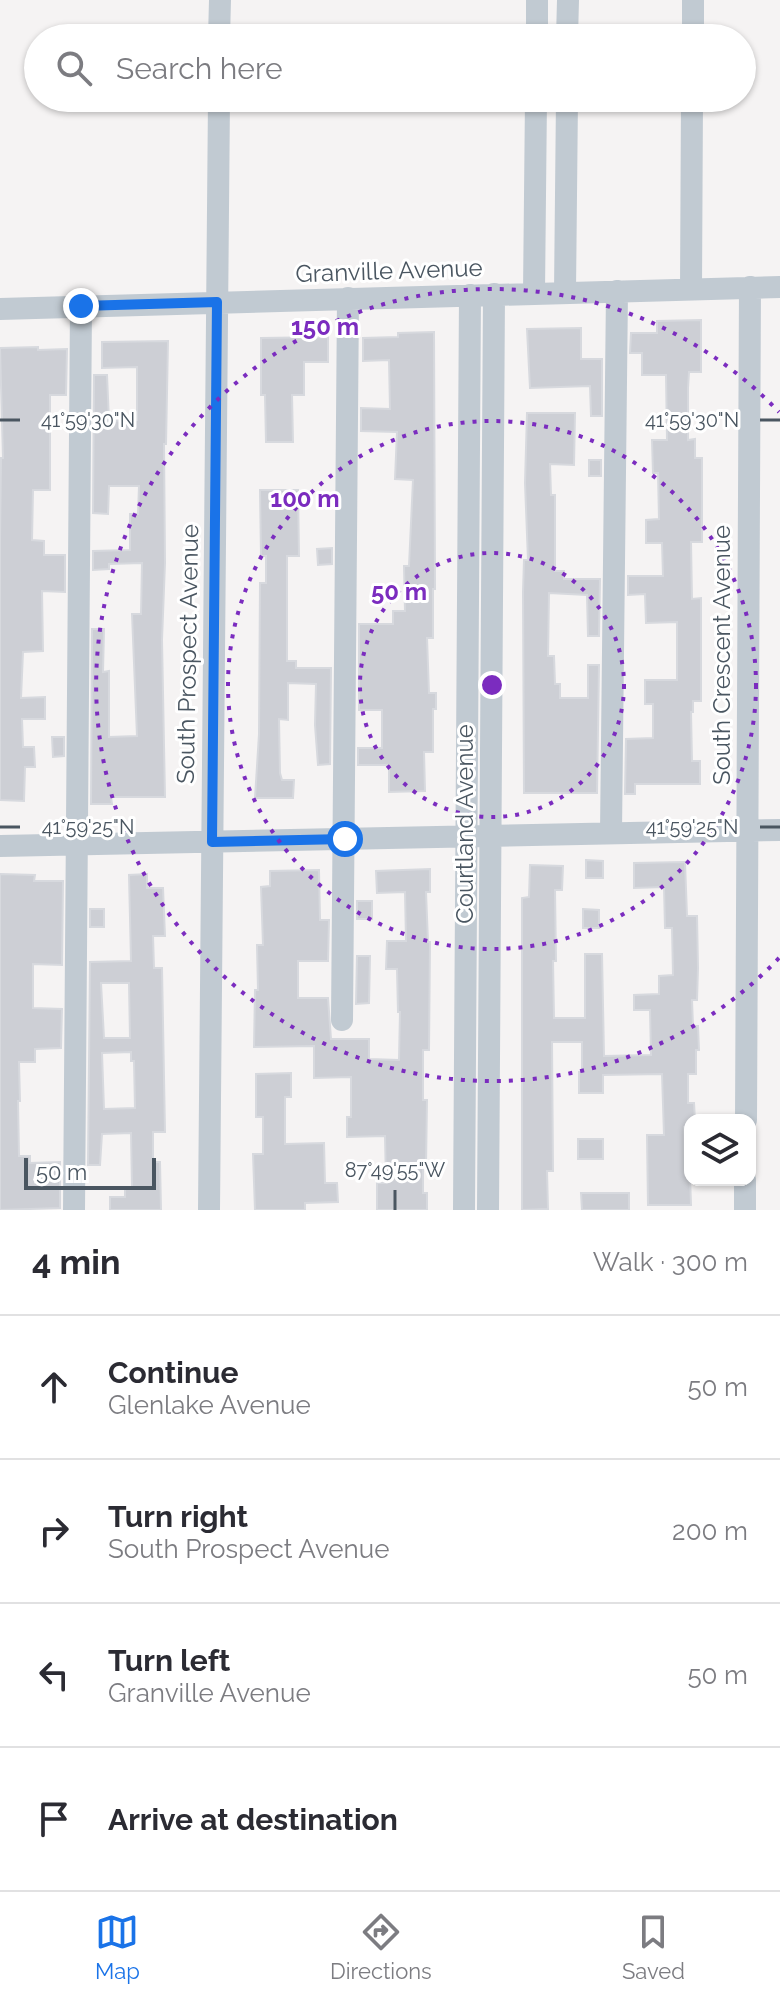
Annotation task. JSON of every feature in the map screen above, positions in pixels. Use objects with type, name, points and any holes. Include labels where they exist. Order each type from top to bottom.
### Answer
[{"type":"street","points":[[219,24],[220,0]]},
{"type":"street","points":[[537,0],[537,24]]},
{"type":"street","points":[[567,24],[568,0]]},
{"type":"street","points":[[693,0],[693,24]]},
{"type":"street","name":"South Prospect Avenue","points":[[209,1210],[219,112]]},
{"type":"street","points":[[534,293],[536,112]]},
{"type":"street","points":[[565,292],[567,112]]},
{"type":"street","points":[[691,289],[692,112]]},
{"type":"street","name":"South Crescent Avenue","points":[[746,1114],[750,287]]},
{"type":"street","name":"Granville Avenue","points":[[0,309],[780,287]]},
{"type":"street","points":[[611,833],[617,291]]},
{"type":"street","name":"Courtland Avenue","points":[[488,1210],[494,294]]},
{"type":"street","name":"Courtland Avenue","points":[[464,1210],[470,295]]},
{"type":"street","points":[[342,1020],[348,298]]},
{"type":"street","points":[[74,1210],[81,306]]},
{"type":"street","points":[[0,846],[780,830]]},
{"type":"street","points":[[745,1186],[745,1210]]},
{"type":"building","points":[[701,320],[701,372],[689,372],[688,388],[688,440],[695,439],[695,458],[702,458],[702,542],[691,542],[692,599],[701,598],[701,701],[693,701],[691,712],[692,761],[700,761],[700,784],[635,784],[635,794],[625,794],[626,739],[653,738],[653,704],[645,704],[645,680],[677,680],[677,622],[646,623],[645,594],[628,595],[628,576],[663,576],[662,543],[646,543],[646,520],[659,519],[658,473],[653,473],[652,440],[667,440],[666,375],[642,375],[642,353],[630,353],[631,333],[657,333],[657,321]]},
{"type":"building","points":[[581,328],[581,359],[602,359],[602,416],[591,416],[590,386],[530,388],[527,329]]},
{"type":"building","points":[[434,332],[435,589],[433,638],[427,638],[429,693],[436,693],[433,752],[424,752],[425,791],[389,792],[389,765],[358,765],[358,748],[382,748],[382,710],[359,710],[359,624],[393,624],[393,611],[405,611],[404,566],[409,566],[413,480],[395,479],[397,432],[361,431],[361,408],[390,409],[389,360],[363,361],[363,338]]},
{"type":"building","points":[[328,337],[328,362],[304,362],[304,395],[292,395],[293,442],[266,442],[265,395],[261,395],[261,338]]},
{"type":"building","points":[[168,341],[162,640],[165,797],[111,797],[112,804],[91,804],[92,629],[104,629],[103,672],[109,671],[109,737],[137,736],[132,614],[141,614],[142,563],[109,564],[109,569],[93,570],[93,551],[130,550],[130,514],[138,514],[139,486],[109,486],[108,514],[93,513],[94,375],[107,375],[109,421],[137,420],[137,367],[102,368],[102,342]]},
{"type":"building","points":[[38,347],[38,350],[67,349],[66,395],[50,395],[50,490],[33,490],[32,540],[44,541],[44,555],[65,555],[65,592],[42,591],[43,651],[23,652],[21,698],[45,697],[45,719],[22,719],[23,747],[34,747],[35,767],[25,767],[24,801],[0,800],[3,458],[0,348]]},
{"type":"building","points":[[527,413],[575,413],[574,465],[550,464],[551,495],[555,495],[555,571],[564,571],[564,579],[600,579],[599,636],[588,636],[587,595],[549,593],[548,656],[554,656],[555,684],[560,684],[560,698],[588,698],[588,665],[599,665],[597,793],[524,793],[523,592],[524,560],[528,560],[525,483]]},
{"type":"building","points":[[589,460],[601,460],[601,476],[589,476]]},
{"type":"building","points":[[260,490],[298,490],[299,556],[287,556],[287,661],[296,661],[296,668],[331,668],[330,764],[318,765],[316,684],[288,683],[288,720],[279,719],[280,773],[282,780],[294,780],[293,798],[255,798],[259,734],[260,583],[266,583],[266,556],[261,556]]},
{"type":"building","points":[[332,548],[332,564],[318,565],[317,549]]},
{"type":"building","points":[[52,737],[64,737],[64,756],[53,757]]},
{"type":"building","points":[[586,860],[603,861],[603,878],[586,878]]},
{"type":"building","points":[[685,862],[687,916],[697,916],[697,1000],[692,1000],[693,1026],[698,1026],[699,1050],[696,1050],[696,1074],[688,1074],[688,1103],[694,1103],[695,1114],[684,1114],[684,1186],[690,1186],[691,1205],[648,1205],[647,1135],[664,1135],[662,1074],[603,1075],[603,1093],[579,1093],[582,1042],[552,1042],[553,1171],[547,1171],[548,1209],[522,1210],[522,898],[529,897],[530,865],[563,866],[562,890],[555,890],[554,1018],[585,1018],[585,954],[602,954],[604,1056],[651,1055],[650,1010],[634,1010],[634,995],[659,994],[659,976],[673,975],[672,928],[665,928],[664,887],[634,888],[634,863]]},
{"type":"building","points":[[430,869],[430,892],[426,892],[430,942],[429,1050],[423,1050],[423,1100],[427,1100],[423,1193],[427,1193],[427,1210],[377,1210],[377,1183],[386,1183],[385,1136],[347,1137],[347,1117],[351,1117],[351,1077],[314,1078],[314,1046],[254,1047],[257,945],[263,945],[261,887],[270,886],[270,871],[319,870],[320,920],[329,920],[328,961],[298,961],[298,998],[328,998],[331,1039],[369,1039],[369,1059],[399,1060],[397,969],[386,969],[387,941],[406,941],[405,892],[377,893],[376,871]]},
{"type":"building","points":[[0,874],[35,875],[34,881],[63,881],[62,965],[33,964],[33,1008],[62,1009],[61,1048],[35,1049],[35,1062],[19,1062],[18,1101],[19,1156],[30,1156],[30,1163],[60,1162],[60,1208],[0,1210]]},
{"type":"building","points":[[147,874],[147,888],[163,888],[165,936],[153,936],[154,968],[162,968],[165,1132],[153,1132],[153,1162],[160,1162],[161,1210],[110,1210],[110,1197],[125,1197],[125,1188],[132,1188],[131,1133],[102,1134],[100,1165],[88,1165],[90,962],[131,961],[129,875]],"holes":[[[101,983],[129,983],[130,1038],[104,1038]],[[131,1052],[135,1108],[104,1109],[102,1053]]]},
{"type":"building","points":[[357,901],[372,901],[372,919],[357,919]]},
{"type":"building","points":[[90,909],[104,909],[104,927],[90,927]]},
{"type":"building","points":[[583,909],[599,910],[599,928],[583,928]]},
{"type":"building","points":[[357,956],[370,956],[369,1003],[356,1004]]},
{"type":"building","points":[[291,1073],[291,1097],[285,1097],[285,1144],[324,1143],[325,1183],[337,1183],[338,1202],[305,1203],[305,1210],[255,1210],[253,1154],[263,1154],[263,1117],[256,1117],[256,1074]]},
{"type":"building","points":[[578,1139],[603,1139],[603,1159],[578,1159]]},
{"type":"building","points":[[581,1193],[629,1193],[629,1210],[582,1210]]},
{"type":"route","points":[[81,306],[217,302],[212,842],[345,839]]}]
